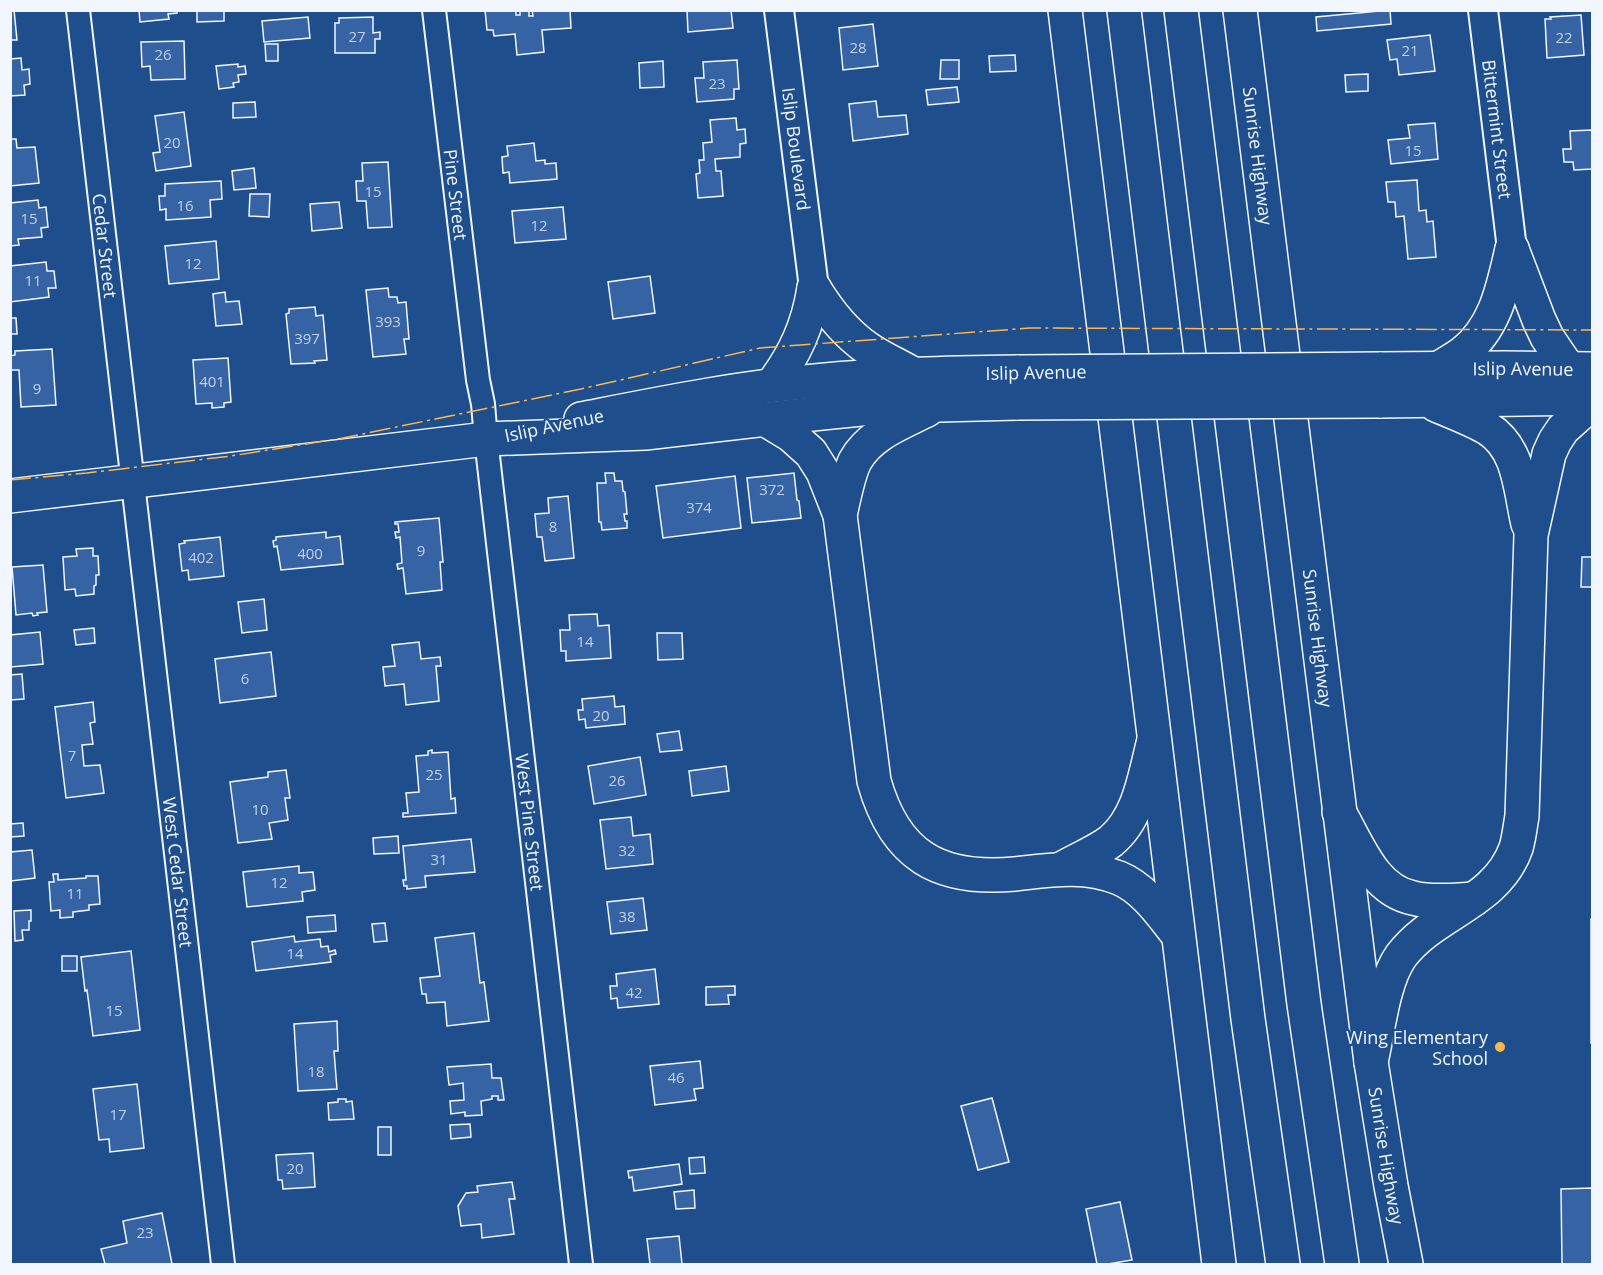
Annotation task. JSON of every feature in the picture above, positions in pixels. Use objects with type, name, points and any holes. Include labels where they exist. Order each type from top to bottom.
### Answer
[{"type":"main road","points":[[1065,10],[1219,1264]]},
{"type":"main road","points":[[1124,10],[1248,1019],[1284,1264]]},
{"type":"main road","points":[[1181,10],[1302,993],[1342,1264]]},
{"type":"main road","name":"Sunrise Highway","points":[[1240,10],[1371,1062],[1406,1264]]},
{"type":"main road","points":[[1439,368],[1463,353],[1476,341],[1492,318],[1512,249]]},
{"type":"main road","points":[[1512,249],[1539,320],[1552,345],[1581,368]]},
{"type":"main road","points":[[813,288],[834,318],[854,338],[868,349],[913,374]]},
{"type":"main road","points":[[772,385],[785,368],[800,340],[811,307],[813,288]]},
{"type":"main road","name":"Islip Avenue","points":[[486,439],[643,407],[772,385],[913,374],[1018,387],[1379,385],[1439,368],[1581,368]]},
{"type":"main road","name":"Islip Avenue","points":[[1379,385],[1427,401],[1593,398]]},
{"type":"main road","name":"Islip Avenue","points":[[10,495],[486,439],[645,433],[812,414],[939,405],[1018,387]]},
{"type":"main road","points":[[1427,401],[1488,429],[1506,445],[1513,457],[1531,535]]},
{"type":"main road","points":[[1371,1062],[1388,986],[1399,959],[1418,937],[1491,887],[1511,859],[1520,832],[1522,808],[1531,535],[1549,454],[1555,441],[1563,429],[1593,403]]},
{"type":"main road","points":[[840,515],[855,461],[863,450],[884,432],[939,405]]},
{"type":"main road","points":[[766,420],[791,435],[811,453],[823,472],[840,515],[874,781],[878,796],[897,833],[918,854],[930,862],[955,872],[986,875],[1014,874],[1063,868],[1096,872],[1122,879],[1154,904],[1178,935]]},
{"type":"main road","points":[[1063,868],[1110,842],[1122,831],[1136,804],[1154,740]]},
{"type":"main road","points":[[1340,812],[1372,870],[1390,889],[1414,899],[1474,899]]},
{"type":"street","name":"Cedar Street","points":[[78,10],[132,481]]},
{"type":"street","name":"Pine Street","points":[[434,10],[478,380]]},
{"type":"street","name":"Islip Boulevard","points":[[779,10],[813,288]]},
{"type":"street","name":"Bittermint Street","points":[[1483,10],[1512,249]]},
{"type":"street","name":"West Pine Street","points":[[478,380],[483,404],[581,1264]]},
{"type":"street","name":"West Cedar Street","points":[[132,481],[223,1264]]},
{"type":"building","points":[[10,10],[14,10],[17,40],[10,40]]},
{"type":"building","points":[[139,10],[177,10],[177,13],[168,14],[169,19],[140,22]]},
{"type":"building","points":[[197,10],[224,10],[224,21],[197,22]]},
{"type":"building","points":[[485,10],[516,10],[516,15],[520,15],[520,11],[529,11],[529,16],[533,16],[532,10],[570,10],[571,28],[542,30],[544,52],[517,55],[515,34],[494,36],[493,30],[487,30]]},
{"type":"building","points":[[687,10],[731,10],[733,28],[688,32]]},
{"type":"building","points":[[1390,10],[1391,24],[1317,31],[1316,17]]},
{"type":"building","points":[[1581,15],[1584,55],[1547,58],[1545,19]]},
{"type":"building","points":[[308,17],[310,38],[264,42],[262,21]]},
{"type":"building","points":[[373,17],[373,33],[380,32],[380,39],[375,39],[375,53],[335,53],[335,23],[339,23],[339,18]]},
{"type":"building","points":[[873,24],[878,66],[843,70],[839,28]]},
{"type":"building","points":[[1430,35],[1435,71],[1399,75],[1397,59],[1390,60],[1387,40]]},
{"type":"building","points":[[184,41],[185,79],[151,80],[150,66],[142,67],[141,42]]},
{"type":"building","points":[[265,44],[278,44],[278,61],[266,61]]},
{"type":"building","points":[[1015,55],[1016,71],[990,72],[989,56]]},
{"type":"building","points":[[21,58],[22,70],[29,69],[30,84],[24,85],[25,95],[10,96],[10,59]]},
{"type":"building","points":[[737,60],[739,89],[734,89],[734,99],[697,102],[695,78],[704,78],[703,62]]},
{"type":"building","points":[[941,60],[959,60],[959,79],[940,79]]},
{"type":"building","points":[[663,61],[664,87],[640,88],[639,63]]},
{"type":"building","points":[[238,64],[238,67],[245,66],[246,74],[238,75],[239,82],[233,83],[234,87],[219,89],[216,66]]},
{"type":"building","points":[[1368,74],[1368,91],[1346,92],[1345,75]]},
{"type":"building","points":[[957,87],[959,102],[928,105],[926,90]]},
{"type":"building","points":[[876,101],[878,117],[906,115],[908,134],[853,141],[849,104]]},
{"type":"building","points":[[255,102],[256,117],[233,118],[233,103]]},
{"type":"building","points":[[184,112],[191,166],[156,171],[153,153],[160,152],[155,116]]},
{"type":"building","points":[[736,118],[737,130],[745,129],[746,143],[740,144],[740,157],[715,159],[716,171],[721,171],[723,196],[698,198],[696,174],[700,173],[699,160],[704,160],[703,143],[712,142],[710,120]]},
{"type":"building","points":[[1435,123],[1438,159],[1391,164],[1388,140],[1410,138],[1408,125]]},
{"type":"building","points":[[1592,130],[1592,169],[1574,170],[1573,162],[1564,162],[1563,149],[1571,149],[1570,131]]},
{"type":"building","points":[[10,139],[16,139],[17,148],[35,147],[39,183],[10,186]]},
{"type":"building","points":[[534,143],[536,161],[545,160],[545,164],[556,163],[557,179],[510,183],[509,172],[503,173],[502,157],[508,156],[507,146]]},
{"type":"building","points":[[388,162],[392,227],[368,228],[366,201],[357,201],[356,181],[363,181],[362,163]]},
{"type":"building","points":[[254,168],[256,188],[234,190],[232,171]]},
{"type":"building","points":[[1417,180],[1419,211],[1426,210],[1427,222],[1433,221],[1436,257],[1408,259],[1404,216],[1396,217],[1395,202],[1388,202],[1386,182]]},
{"type":"building","points":[[221,181],[222,199],[210,200],[211,217],[166,220],[166,209],[160,210],[159,196],[165,196],[165,184]]},
{"type":"building","points":[[250,194],[270,194],[269,217],[249,216]]},
{"type":"building","points":[[38,200],[39,208],[46,207],[48,227],[41,228],[42,237],[18,239],[19,245],[10,246],[10,203]]},
{"type":"building","points":[[339,202],[342,228],[312,231],[310,204]]},
{"type":"building","points":[[563,207],[566,239],[515,243],[512,211]]},
{"type":"building","points":[[216,241],[219,279],[169,284],[165,246]]},
{"type":"building","points":[[46,262],[47,271],[54,271],[56,288],[48,288],[49,297],[10,302],[10,266]]},
{"type":"building","points":[[650,276],[655,313],[613,319],[608,282]]},
{"type":"building","points":[[388,288],[389,297],[397,297],[398,303],[406,302],[409,339],[404,339],[406,354],[373,357],[366,290]]},
{"type":"building","points":[[225,292],[226,302],[239,301],[242,324],[216,326],[213,294]]},
{"type":"building","points":[[315,307],[316,316],[323,315],[327,360],[291,364],[286,314],[289,313],[289,309]]},
{"type":"building","points":[[10,318],[16,318],[17,334],[10,334]]},
{"type":"building","points":[[52,349],[56,405],[21,407],[19,370],[10,370],[10,356],[15,355],[15,351]]},
{"type":"building","points":[[228,358],[231,402],[224,403],[224,407],[212,408],[212,403],[196,404],[193,360]]},
{"type":"building","points":[[605,473],[614,473],[615,481],[622,481],[625,492],[627,514],[624,514],[627,528],[602,530],[601,522],[599,522],[597,483],[606,483]]},
{"type":"building","points":[[794,473],[801,518],[752,523],[747,478]]},
{"type":"building","points":[[735,476],[741,528],[663,538],[656,486]]},
{"type":"building","points":[[568,496],[574,558],[545,561],[542,537],[537,537],[535,514],[549,513],[548,498]]},
{"type":"building","points":[[439,518],[443,562],[440,562],[442,590],[406,594],[403,568],[398,569],[397,564],[402,563],[400,537],[396,538],[395,532],[399,532],[398,524],[395,522]]},
{"type":"building","points":[[326,532],[326,538],[340,536],[343,564],[281,570],[277,546],[274,547],[273,541],[276,537]]},
{"type":"building","points":[[220,537],[224,576],[189,580],[188,570],[182,571],[179,544],[185,543],[184,541]]},
{"type":"building","points":[[93,548],[93,556],[98,556],[99,575],[96,575],[94,594],[76,596],[75,589],[65,590],[63,557],[77,556],[76,549]]},
{"type":"building","points":[[1582,557],[1592,557],[1592,587],[1581,587]]},
{"type":"building","points":[[43,565],[47,612],[33,616],[32,613],[16,615],[12,567]]},
{"type":"building","points":[[264,599],[267,630],[242,633],[238,602]]},
{"type":"building","points":[[597,614],[598,626],[609,625],[611,658],[566,661],[566,651],[561,651],[560,630],[570,630],[569,615]]},
{"type":"building","points":[[94,628],[95,643],[76,645],[74,630]]},
{"type":"building","points":[[40,632],[43,664],[11,667],[10,635]]},
{"type":"building","points":[[657,633],[682,633],[683,659],[658,660]]},
{"type":"building","points":[[419,642],[421,659],[440,657],[441,666],[436,666],[439,701],[406,705],[404,684],[385,686],[383,667],[395,666],[392,645]]},
{"type":"building","points":[[271,652],[276,696],[220,703],[215,659]]},
{"type":"building","points":[[22,674],[24,699],[10,700],[10,675]]},
{"type":"building","points":[[614,696],[615,707],[624,706],[625,724],[586,728],[585,719],[579,720],[578,710],[583,710],[582,699]]},
{"type":"building","points":[[93,702],[95,722],[90,723],[93,744],[82,745],[84,766],[100,765],[104,793],[66,798],[55,707]]},
{"type":"building","points":[[679,731],[682,750],[660,752],[657,734]]},
{"type":"building","points":[[432,750],[432,753],[448,752],[451,799],[455,798],[456,813],[403,817],[403,813],[408,813],[406,793],[419,792],[416,756],[428,755],[428,751]]},
{"type":"building","points":[[640,757],[646,795],[594,804],[588,766]]},
{"type":"building","points":[[726,766],[729,791],[692,796],[689,771]]},
{"type":"building","points":[[286,770],[290,798],[285,798],[288,820],[269,823],[272,839],[238,843],[230,782],[268,777],[268,772]]},
{"type":"building","points":[[631,817],[633,836],[650,834],[653,864],[606,869],[600,820]]},
{"type":"building","points":[[23,823],[24,836],[10,837],[10,824]]},
{"type":"building","points":[[398,836],[399,853],[374,854],[373,838]]},
{"type":"building","points":[[471,839],[475,872],[425,876],[426,887],[407,889],[407,886],[404,886],[403,880],[406,880],[403,846]]},
{"type":"building","points":[[32,850],[35,878],[11,881],[10,852]]},
{"type":"building","points":[[299,866],[299,873],[313,872],[315,890],[302,892],[303,901],[247,907],[243,872]]},
{"type":"building","points":[[53,874],[58,874],[58,880],[98,876],[100,904],[89,905],[89,910],[73,912],[73,917],[60,918],[60,910],[51,911],[49,882],[54,882]]},
{"type":"building","points":[[643,898],[647,930],[611,934],[607,902]]},
{"type":"building","points":[[31,910],[29,930],[22,930],[23,940],[15,941],[14,911]]},
{"type":"building","points":[[335,915],[336,931],[308,933],[307,917]]},
{"type":"building","points":[[1592,919],[1592,1043],[1591,1043]]},
{"type":"building","points":[[385,923],[387,941],[374,942],[372,924]]},
{"type":"building","points":[[474,933],[480,983],[484,982],[489,1021],[447,1026],[445,1002],[427,1003],[426,994],[422,994],[420,978],[440,976],[435,938]]},
{"type":"building","points":[[294,936],[295,942],[320,939],[321,947],[328,946],[329,952],[335,950],[336,954],[330,955],[331,962],[256,971],[252,942]]},
{"type":"building","points":[[131,951],[140,1030],[93,1036],[81,957]]},
{"type":"building","points":[[62,956],[77,956],[77,971],[62,971]]},
{"type":"building","points":[[655,969],[659,1004],[618,1008],[617,998],[611,999],[610,986],[617,986],[616,974]]},
{"type":"building","points":[[735,986],[735,995],[728,995],[729,1004],[706,1005],[706,987]]},
{"type":"building","points":[[337,1021],[338,1051],[334,1051],[337,1089],[298,1091],[294,1024]]},
{"type":"building","points":[[700,1061],[703,1088],[694,1089],[696,1100],[655,1105],[650,1066]]},
{"type":"building","points":[[491,1064],[492,1078],[501,1078],[504,1100],[498,1100],[498,1096],[492,1096],[492,1099],[481,1101],[482,1115],[465,1116],[465,1112],[451,1114],[450,1101],[464,1100],[463,1083],[449,1085],[447,1067]]},
{"type":"building","points":[[137,1084],[144,1148],[110,1152],[109,1139],[99,1140],[93,1089]]},
{"type":"building","points":[[992,1098],[1009,1162],[978,1170],[961,1106]]},
{"type":"building","points":[[338,1099],[346,1099],[346,1102],[352,1101],[354,1119],[329,1120],[328,1103],[338,1102]]},
{"type":"building","points":[[470,1124],[471,1137],[451,1139],[450,1125]]},
{"type":"building","points":[[378,1127],[391,1127],[391,1155],[378,1155]]},
{"type":"building","points":[[313,1153],[315,1187],[283,1189],[282,1180],[278,1180],[276,1155]]},
{"type":"building","points":[[704,1157],[705,1173],[690,1174],[689,1158]]},
{"type":"building","points":[[679,1164],[682,1184],[634,1191],[632,1177],[629,1178],[628,1171]]},
{"type":"building","points":[[512,1182],[515,1199],[509,1199],[514,1234],[482,1238],[481,1224],[461,1226],[458,1206],[466,1193],[478,1192],[477,1186]]},
{"type":"building","points":[[1592,1188],[1592,1264],[1562,1264],[1561,1189]]},
{"type":"building","points":[[694,1190],[695,1208],[676,1209],[674,1192]]},
{"type":"building","points":[[1120,1202],[1132,1260],[1097,1264],[1086,1209]]},
{"type":"building","points":[[162,1213],[172,1264],[105,1264],[101,1249],[127,1243],[123,1221]]},
{"type":"building","points":[[679,1236],[682,1264],[650,1264],[647,1239]]},
{"type":"power","points":[[10,480],[231,456],[343,438],[581,389],[760,348],[1030,328],[1592,330]]},
{"type":"place","name":"Wing Elementary School","points":[[1500,1047]]}]
